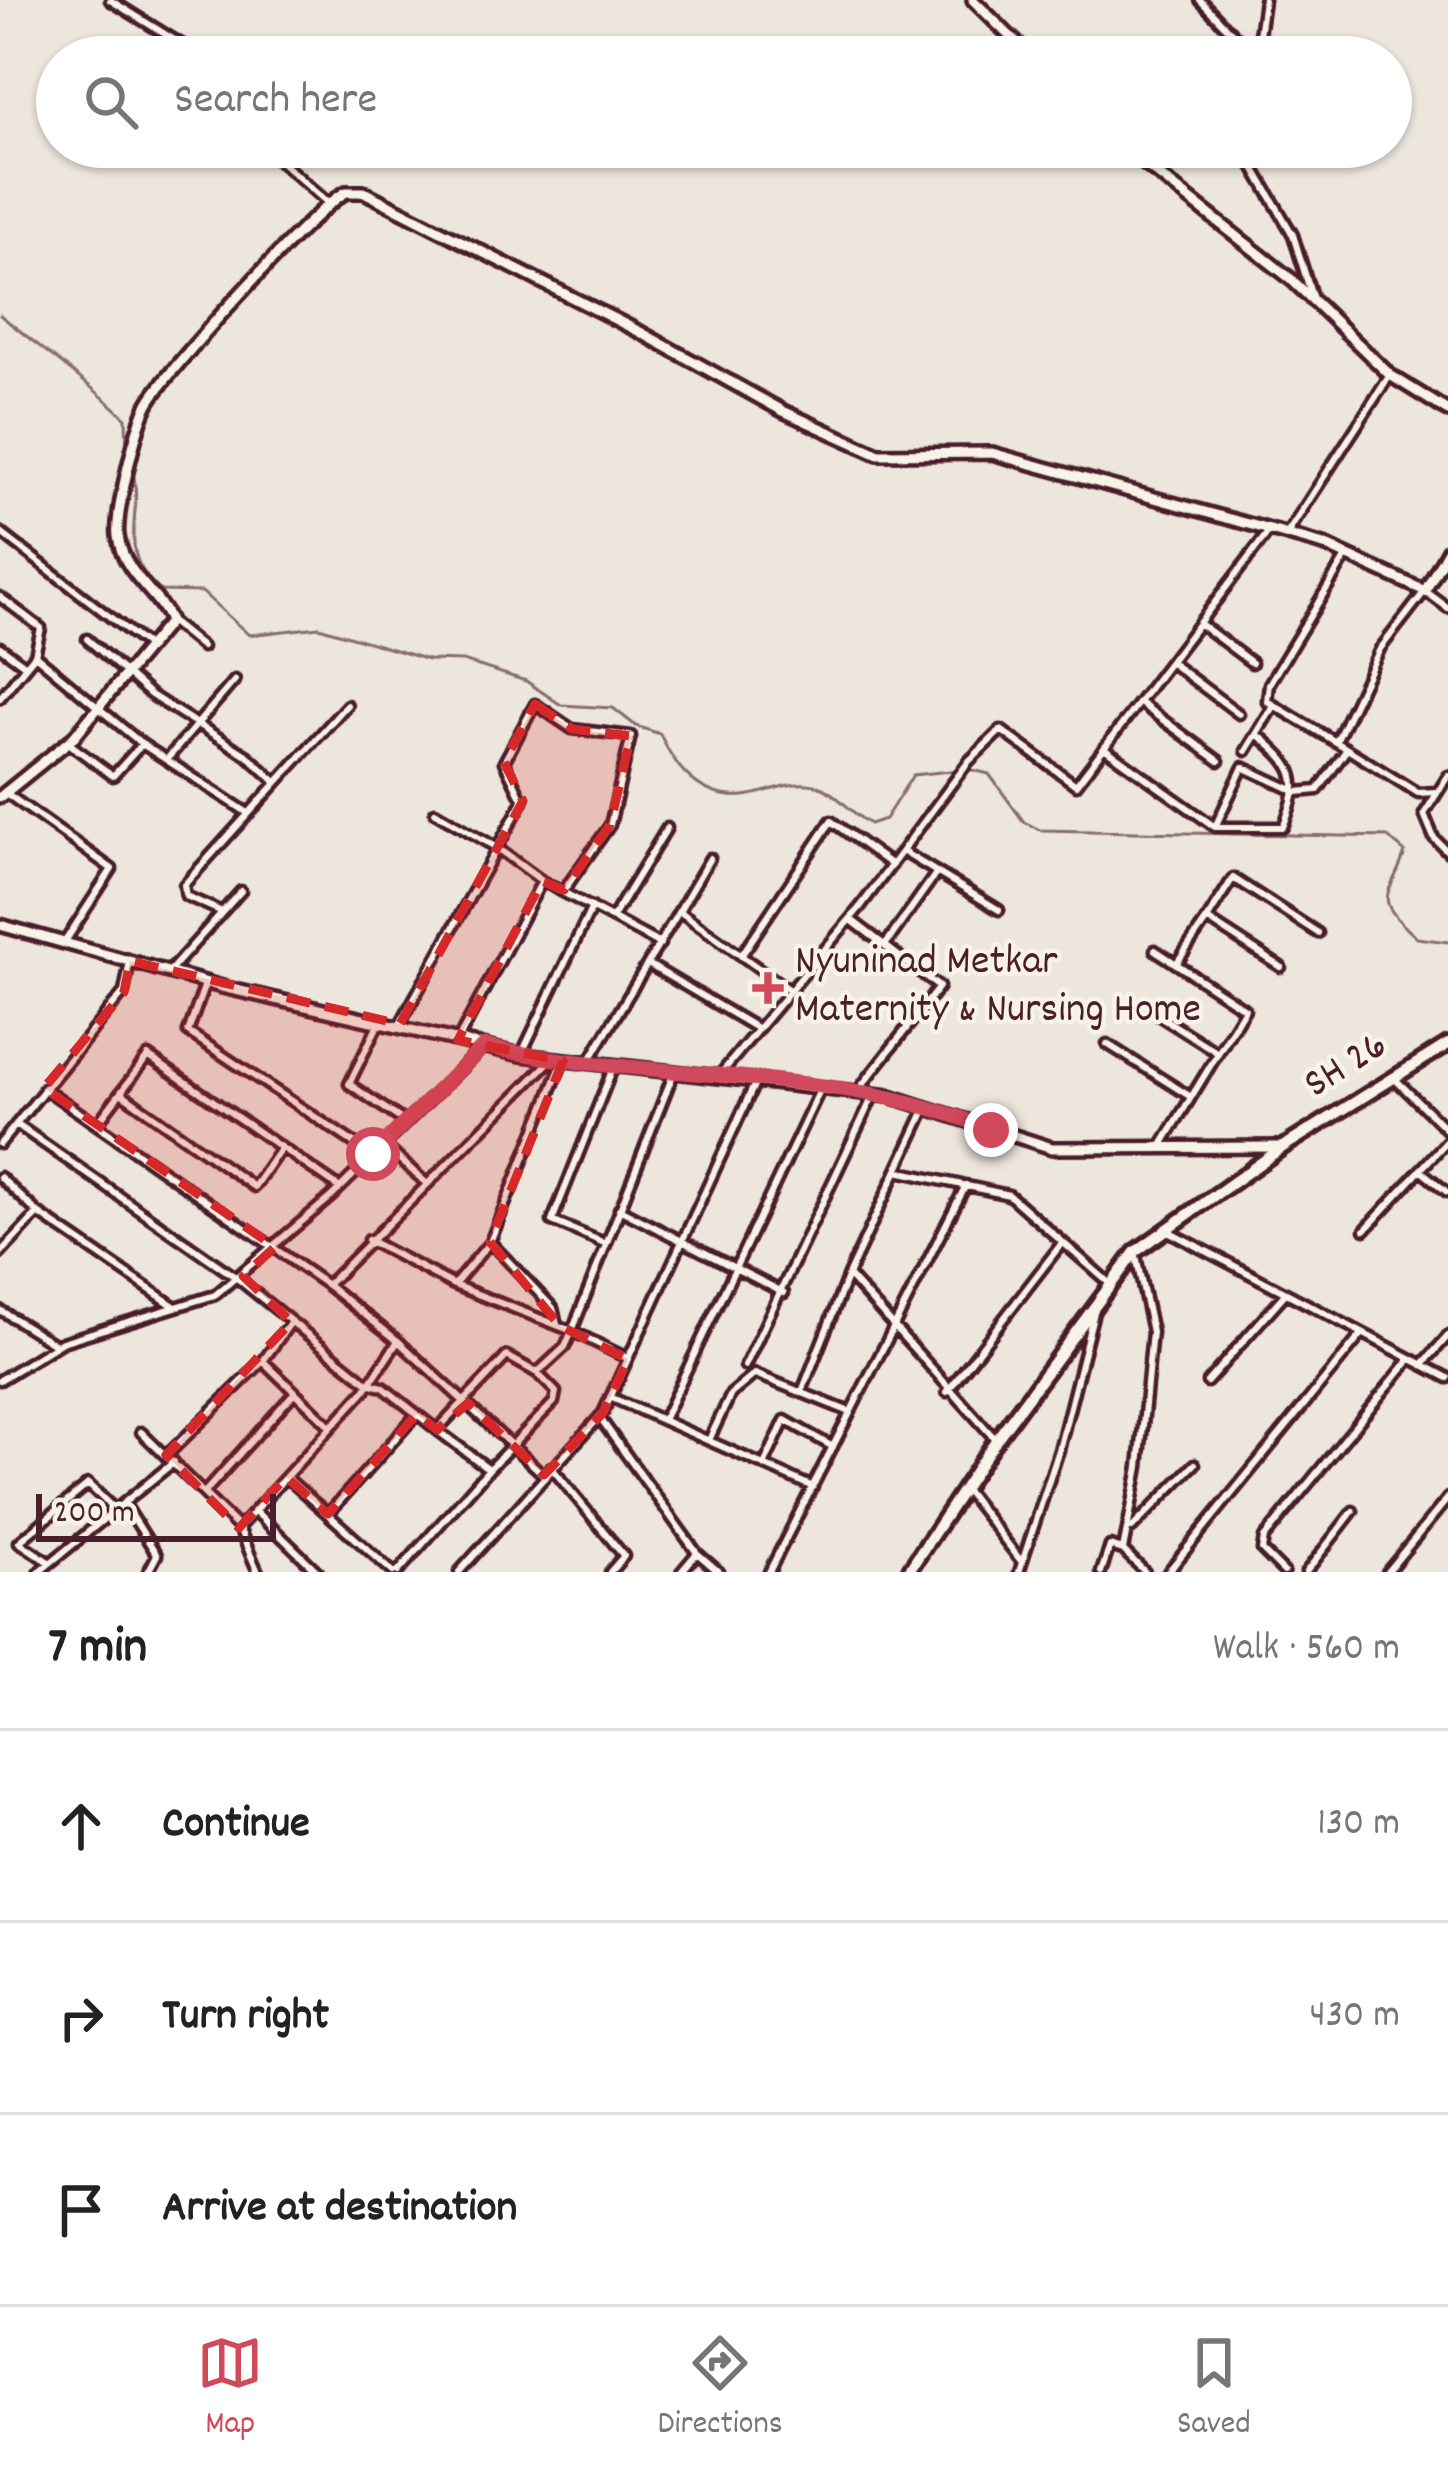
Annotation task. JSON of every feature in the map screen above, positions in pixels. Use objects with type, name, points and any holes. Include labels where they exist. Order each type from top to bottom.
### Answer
[{"type":"main road","points":[[974,0],[1010,36]]},
{"type":"main road","points":[[1149,168],[1313,299],[1390,375],[1448,411]]},
{"type":"main road","points":[[3,795],[67,742],[170,621],[136,582],[124,559],[118,522],[130,458],[148,403],[328,204],[346,192],[364,192],[640,332],[783,412],[878,454],[992,453],[1286,535],[1347,555],[1425,591],[1447,556]]},
{"type":"main road","points":[[0,925],[206,982],[521,1054],[673,1075],[874,1094],[928,1104],[1052,1148],[1283,1147]]},
{"type":"main road","name":"SH 26","points":[[908,1572],[996,1440],[1135,1252],[1283,1147],[1448,1044]]},
{"type":"street","points":[[110,0],[168,36]]},
{"type":"street","points":[[1200,0],[1235,36]]},
{"type":"street","points":[[1258,36],[1264,0]]},
{"type":"street","points":[[288,168],[328,204]]},
{"type":"street","points":[[1254,168],[1293,235],[1313,299]]},
{"type":"street","points":[[1286,535],[1390,375]]},
{"type":"street","points":[[718,1077],[850,919],[969,761],[1000,730],[1076,785],[1270,530]]},
{"type":"street","points":[[0,532],[149,647]]},
{"type":"street","points":[[1347,555],[1269,684],[1268,701],[1418,793],[1436,792]]},
{"type":"street","points":[[1336,742],[1380,650],[1425,591],[1448,608]]},
{"type":"street","points":[[0,597],[41,628],[35,655],[0,698]]},
{"type":"street","points":[[170,621],[202,647]]},
{"type":"street","points":[[1199,623],[1252,663]]},
{"type":"street","points":[[87,639],[152,694],[276,782]]},
{"type":"street","points":[[0,647],[26,666]]},
{"type":"street","points":[[35,655],[142,744],[249,814]]},
{"type":"street","points":[[1170,662],[1239,714]]},
{"type":"street","points":[[169,758],[235,680]]},
{"type":"street","points":[[1139,702],[1219,761]]},
{"type":"street","points":[[400,1024],[524,801],[505,761],[535,704],[572,729],[631,736],[610,825],[564,890]]},
{"type":"street","points":[[220,911],[181,891],[347,705]]},
{"type":"street","points":[[1246,751],[1274,705]]},
{"type":"street","points":[[1104,748],[1215,827],[1283,827],[1297,792],[1289,761],[1257,734]]},
{"type":"street","points":[[67,742],[113,776],[142,744]]},
{"type":"street","points":[[1215,827],[1243,767],[1297,792],[1318,790],[1347,749]]},
{"type":"street","points":[[1448,776],[1424,814],[1434,838],[1448,852]]},
{"type":"street","points":[[3,795],[112,869],[64,943]]},
{"type":"street","points":[[435,812],[542,881],[660,944]]},
{"type":"street","points":[[741,956],[831,821],[892,865]]},
{"type":"street","points":[[613,917],[667,828]]},
{"type":"street","points":[[902,851],[999,910]]},
{"type":"street","points":[[587,1065],[710,858]]},
{"type":"street","points":[[886,944],[937,872]]},
{"type":"street","points":[[1176,964],[1233,878],[1318,933]]},
{"type":"street","points":[[458,1040],[542,881]]},
{"type":"street","points":[[169,972],[241,891]]},
{"type":"street","points":[[521,1054],[592,907]]},
{"type":"street","points":[[679,910],[789,991]]},
{"type":"street","points":[[850,919],[939,987],[856,1093]]},
{"type":"street","points":[[1207,919],[1281,967]]},
{"type":"street","points":[[1154,950],[1245,1009],[1160,1148]]},
{"type":"street","points":[[0,1144],[124,992],[130,962]]},
{"type":"street","points":[[648,964],[758,1029]]},
{"type":"street","points":[[206,982],[188,1032],[373,1154]]},
{"type":"street","points":[[1158,1015],[1218,1053]]},
{"type":"street","points":[[381,1020],[349,1084],[405,1122]]},
{"type":"street","points":[[1107,1044],[1191,1097]]},
{"type":"street","points":[[0,1379],[56,1346],[215,1295],[340,1188],[484,1046]]},
{"type":"street","points":[[97,1124],[148,1056],[340,1188]]},
{"type":"street","points":[[327,1285],[426,1183],[557,1060]]},
{"type":"street","points":[[454,1285],[490,1241],[557,1060]]},
{"type":"street","points":[[603,1242],[552,1221],[613,1068]]},
{"type":"street","points":[[537,1373],[565,1347],[673,1075]]},
{"type":"street","points":[[1365,1230],[1448,1136],[1391,1076]]},
{"type":"street","points":[[459,1572],[599,1417],[756,1082]]},
{"type":"street","points":[[44,1088],[327,1285],[468,1402],[544,1475]]},
{"type":"street","points":[[663,1420],[820,1090]]},
{"type":"street","points":[[121,1093],[254,1187],[281,1148]]},
{"type":"street","points":[[745,1366],[784,1293],[874,1094]]},
{"type":"street","points":[[802,1390],[848,1275],[928,1104]]},
{"type":"street","points":[[16,1124],[238,1279],[368,1383],[383,1387],[489,1469]]},
{"type":"street","points":[[383,1144],[426,1183]]},
{"type":"street","points":[[1420,1170],[1448,1192]]},
{"type":"street","points":[[897,1171],[1009,1195],[1109,1283]]},
{"type":"street","points":[[0,1177],[38,1214],[174,1306]]},
{"type":"street","points":[[769,1572],[880,1349],[896,1331],[966,1185]]},
{"type":"street","points":[[619,1209],[784,1293]]},
{"type":"street","points":[[0,1255],[38,1214]]},
{"type":"street","points":[[1165,1229],[1448,1378]]},
{"type":"street","points":[[368,1240],[454,1285],[557,1324],[628,1359]]},
{"type":"street","points":[[490,1241],[553,1308],[557,1324]]},
{"type":"street","points":[[947,1391],[1062,1243]]},
{"type":"street","points":[[1123,1550],[1152,1331],[1135,1252]]},
{"type":"street","points":[[848,1275],[947,1391],[996,1440]]},
{"type":"street","points":[[1208,1382],[1284,1295]]},
{"type":"street","points":[[1019,1572],[1059,1450],[1098,1297]]},
{"type":"street","points":[[0,1310],[56,1346]]},
{"type":"street","points":[[166,1455],[263,1361],[291,1322]]},
{"type":"street","points":[[1168,1572],[1361,1335]]},
{"type":"street","points":[[1423,1365],[1448,1336]]},
{"type":"street","points":[[239,1528],[331,1427],[398,1341]]},
{"type":"street","points":[[286,1478],[395,1572],[514,1447],[554,1402],[556,1393],[537,1373],[507,1356],[437,1430]]},
{"type":"street","points":[[1285,1572],[1262,1550],[1264,1538],[1410,1359]]},
{"type":"street","points":[[263,1361],[331,1427]]},
{"type":"street","points":[[709,1441],[730,1394],[755,1374],[850,1412]]},
{"type":"street","points":[[205,1492],[295,1392]]},
{"type":"street","points":[[610,1397],[813,1487]]},
{"type":"street","points":[[328,1514],[417,1414]]},
{"type":"street","points":[[599,1417],[698,1553],[719,1572]]},
{"type":"street","points":[[764,1465],[785,1420],[832,1447]]},
{"type":"street","points":[[141,1432],[239,1528],[258,1572]]},
{"type":"street","points":[[39,1572],[174,1462]]},
{"type":"street","points":[[1129,1531],[1196,1463]]},
{"type":"street","points":[[551,1467],[625,1556],[610,1572]]},
{"type":"street","points":[[50,1563],[19,1541],[88,1484],[115,1510]]},
{"type":"street","points":[[964,1488],[1022,1562]]},
{"type":"street","points":[[1387,1572],[1448,1498]]},
{"type":"street","points":[[124,1503],[158,1555],[148,1572]]},
{"type":"street","points":[[1306,1572],[1353,1510]]},
{"type":"street","points":[[255,1511],[318,1572]]},
{"type":"street","points":[[1101,1572],[1110,1546],[1123,1550],[1144,1572]]},
{"type":"street","points":[[681,1572],[698,1553]]},
{"type":"highlighted area","points":[[535,704],[572,729],[631,736],[610,825],[564,890],[542,881],[458,1040],[563,1061],[490,1242],[560,1326],[628,1359],[603,1413],[544,1475],[468,1403],[437,1430],[417,1414],[328,1514],[286,1477],[239,1528],[166,1455],[291,1322],[243,1276],[275,1247],[44,1088],[124,992],[130,961],[400,1024],[523,801],[504,762]]},
{"type":"waterway","points":[[0,315],[126,418],[127,456]]},
{"type":"waterway","points":[[131,465],[136,500],[134,546],[146,576],[161,591],[202,592],[249,635],[319,627],[428,660],[463,661],[526,681],[561,705],[613,708],[636,726],[660,734],[682,770],[715,793],[744,796],[808,784],[833,794],[870,824],[885,819],[913,775],[959,770]]},
{"type":"waterway","points":[[968,769],[989,774],[1024,822],[1040,830],[1388,837],[1405,852],[1387,896],[1393,913],[1417,938],[1448,942]]},
{"type":"place","name":"Nyuninad Metkar Maternity & Nursing Home","points":[[768,988]]},
{"type":"route","points":[[373,1154],[484,1046],[613,1068],[890,1096],[941,1108],[991,1130]]}]
